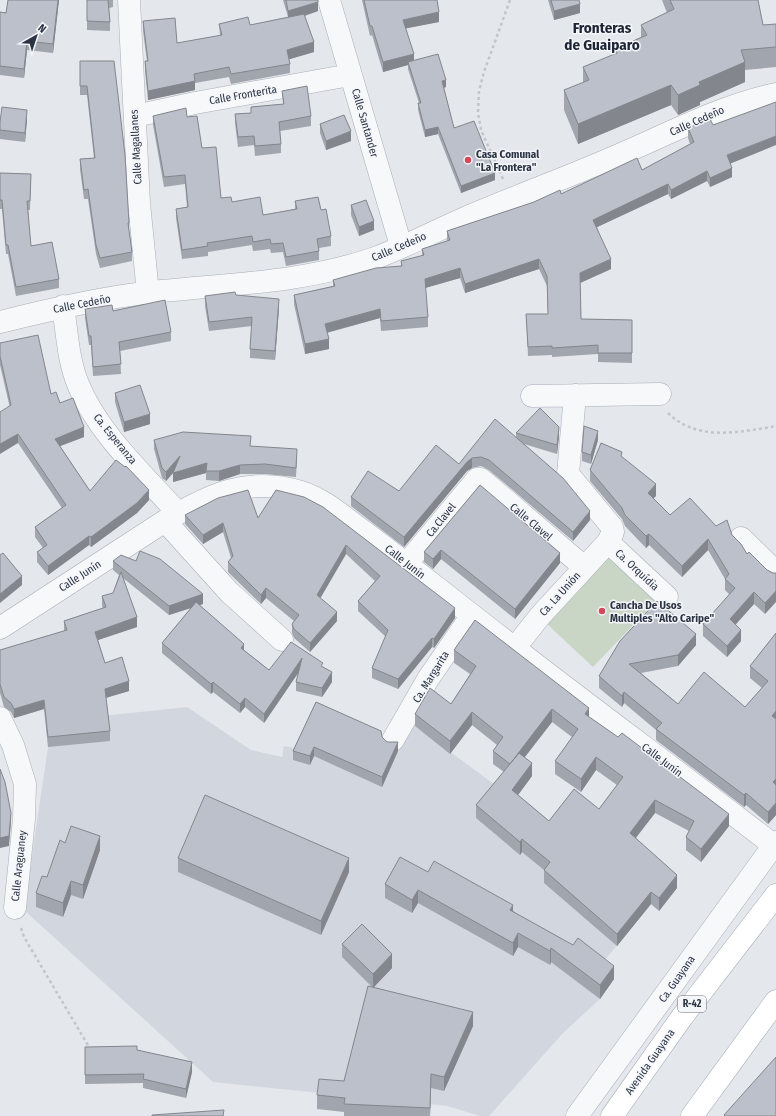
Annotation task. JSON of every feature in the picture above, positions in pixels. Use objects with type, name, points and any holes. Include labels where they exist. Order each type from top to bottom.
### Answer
[{"type":"main road","name":"Avenida Guayana","points":[[612,1116],[686,1011],[776,895]]},
{"type":"main road","points":[[692,1116],[776,1001]]},
{"type":"street","name":"Calle Magallanes","points":[[129,0],[139,203],[148,293]]},
{"type":"street","name":"Calle Santander","points":[[329,0],[401,246]]},
{"type":"street","name":"Calle Fronterita","points":[[135,116],[195,103],[350,75]]},
{"type":"street","name":"Calle Cedeño","points":[[0,322],[63,306],[148,293],[236,286],[292,278],[376,258],[511,199],[617,156],[732,105],[776,94]]},
{"type":"street","name":"Ca. Esperanza","points":[[63,306],[70,354],[78,384],[91,410],[229,592],[282,640]]},
{"type":"street","points":[[532,396],[660,394]]},
{"type":"street","points":[[575,395],[568,474],[612,527],[612,532],[608,542]]},
{"type":"street","name":"Ca.Clavel","points":[[407,563],[477,479]]},
{"type":"street","name":"Calle Clavel","points":[[477,479],[481,479],[584,567]]},
{"type":"street","name":"Calle Junín","points":[[0,628],[192,504],[219,492],[239,488],[288,489],[303,492],[319,500],[407,563],[514,648],[775,845]]},
{"type":"street","points":[[741,538],[776,572]]},
{"type":"street","name":"Ca. La Unión","points":[[514,648],[540,616],[608,542]]},
{"type":"street","name":"Ca. Orquídia","points":[[608,542],[667,597]]},
{"type":"street","name":"Ca. Margarita","points":[[393,740],[428,679],[472,615]]},
{"type":"street","name":"Calle Araguaney","points":[[0,718],[12,745],[25,784],[24,819],[15,908]]},
{"type":"street","name":"Ca. Guayana","points":[[577,1116],[775,845]]},
{"type":"path","points":[[510,0],[484,72],[479,91],[478,113],[481,130],[511,199]]},
{"type":"path","points":[[660,394],[667,412],[676,421],[695,430],[713,433],[736,433],[776,426]]},
{"type":"path","name":"Calle Araguaney","points":[[15,908],[24,937],[89,1047]]},
{"type":"shaded area","points":[[187,707],[251,750],[282,757],[284,746],[298,749],[399,748],[412,724],[554,828],[651,904],[599,967],[614,979],[600,999],[563,1033],[489,1116],[480,1116],[447,1106],[213,1082],[24,910],[48,747],[46,722]]},
{"type":"green space","name":"Cancha De Usos Multiples \"Alto Caripe\"","points":[[610,554],[658,599],[593,667],[546,623]]},
{"type":"building","points":[[8,0],[58,0],[53,44],[27,41],[24,69],[0,66],[0,12],[6,13]]},
{"type":"building","points":[[87,0],[108,0],[110,22],[87,21]]},
{"type":"building","points":[[286,0],[318,0],[318,2],[288,11]]},
{"type":"building","points":[[364,0],[437,0],[439,12],[403,20],[414,54],[383,62],[372,26],[370,26]]},
{"type":"building","points":[[551,0],[579,0],[580,4],[554,11]]},
{"type":"building","points":[[670,0],[758,0],[763,25],[776,24],[776,47],[741,50],[745,62],[699,82],[700,85],[678,95],[671,85],[578,124],[564,90],[589,80],[583,67],[617,53],[615,49],[647,35],[641,25],[674,9]]},
{"type":"building","points":[[304,14],[314,42],[287,50],[290,64],[231,74],[229,67],[194,74],[195,81],[148,91],[145,61],[148,61],[143,21],[175,18],[177,43],[222,35],[219,24],[248,17],[250,25]]},
{"type":"building","points":[[438,54],[446,80],[442,81],[454,128],[474,121],[495,173],[461,186],[438,127],[425,130],[418,103],[421,103],[408,62]]},
{"type":"building","points":[[80,61],[114,61],[125,155],[128,223],[132,252],[100,258],[96,245],[88,189],[84,190],[80,159],[95,158],[87,86],[80,86]]},
{"type":"building","points":[[307,86],[311,116],[279,122],[281,144],[255,146],[254,136],[238,137],[235,114],[251,113],[251,107],[284,104],[282,91]]},
{"type":"building","points":[[776,102],[776,136],[727,155],[732,168],[710,178],[707,171],[671,190],[668,184],[593,220],[611,259],[580,273],[581,319],[632,320],[632,353],[598,353],[598,345],[552,348],[552,346],[528,347],[526,314],[548,314],[547,276],[539,259],[465,284],[460,268],[425,279],[428,317],[381,321],[380,309],[325,324],[329,339],[305,344],[294,295],[335,286],[333,280],[376,268],[402,266],[401,261],[424,255],[422,249],[450,240],[447,231],[534,202],[560,190],[561,194],[637,158],[642,170],[694,142],[688,128],[710,119],[713,125]]},
{"type":"building","points":[[2,107],[27,110],[25,133],[0,130]]},
{"type":"building","points":[[186,108],[187,117],[197,116],[202,148],[216,147],[221,198],[231,197],[232,202],[260,197],[263,215],[297,209],[295,201],[318,197],[321,210],[326,209],[331,236],[317,239],[319,251],[286,257],[283,243],[271,244],[270,239],[253,242],[252,236],[207,243],[208,246],[182,250],[176,209],[188,207],[185,175],[164,177],[153,116]]},
{"type":"building","points":[[344,115],[351,131],[326,141],[320,124]]},
{"type":"building","points":[[0,173],[31,174],[30,201],[27,201],[31,246],[52,242],[59,279],[16,287],[8,245],[6,245],[2,200],[0,200]]},
{"type":"building","points":[[366,200],[374,221],[359,227],[351,205]]},
{"type":"building","points":[[235,292],[236,295],[279,299],[275,351],[250,349],[252,317],[209,322],[205,296]]},
{"type":"building","points":[[165,300],[171,332],[119,342],[121,364],[93,367],[91,336],[89,336],[85,309],[112,305],[113,311]]},
{"type":"building","points":[[38,335],[51,394],[56,392],[60,403],[73,398],[84,427],[55,439],[90,491],[116,460],[125,467],[126,466],[149,490],[137,503],[48,566],[37,552],[47,545],[35,527],[66,505],[18,434],[0,444],[0,412],[11,405],[0,356],[0,343]]},
{"type":"building","points":[[140,385],[150,414],[124,422],[115,393]]},
{"type":"building","points":[[540,408],[559,427],[557,445],[516,433]]},
{"type":"building","points":[[495,419],[563,478],[590,511],[573,532],[489,460],[481,457],[472,458],[467,462],[404,537],[351,497],[368,471],[399,491],[436,445],[459,464]]},
{"type":"building","points":[[584,426],[598,431],[591,455],[582,452]]},
{"type":"building","points":[[183,432],[251,436],[250,446],[297,449],[296,468],[265,464],[240,465],[219,471],[206,471],[207,463],[173,473],[180,456],[166,472],[162,468],[154,440]]},
{"type":"building","points":[[601,443],[622,452],[621,456],[656,484],[648,493],[670,515],[690,498],[716,526],[727,520],[732,535],[741,544],[747,554],[749,552],[767,570],[776,573],[776,591],[765,603],[754,592],[730,619],[741,630],[727,646],[703,624],[735,588],[725,579],[729,574],[708,539],[682,566],[649,534],[646,536],[625,515],[622,508],[590,470]]},
{"type":"building","points":[[480,485],[560,553],[515,609],[441,550],[433,559],[424,552]]},
{"type":"building","points":[[248,490],[258,518],[276,490],[304,497],[323,507],[455,608],[434,639],[432,638],[398,679],[372,668],[388,630],[358,601],[380,576],[346,545],[317,595],[337,612],[310,643],[294,629],[292,624],[299,615],[266,588],[261,595],[228,562],[233,556],[223,523],[203,535],[185,515],[218,498]]},
{"type":"building","points":[[140,551],[160,559],[203,594],[169,606],[113,561],[121,555],[136,561]]},
{"type":"building","points":[[3,553],[22,576],[0,594],[0,555]]},
{"type":"building","points":[[121,572],[137,617],[95,632],[105,663],[122,657],[129,681],[105,689],[110,731],[48,737],[44,700],[14,709],[11,703],[4,697],[0,684],[0,650],[67,630],[64,621],[106,607],[102,596],[113,593]]},
{"type":"building","points":[[657,601],[696,634],[678,655],[629,664],[678,704],[704,672],[745,707],[768,681],[750,666],[776,633],[776,711],[772,716],[776,719],[776,779],[773,782],[776,785],[776,803],[768,812],[746,793],[744,795],[656,729],[662,723],[624,692],[622,696],[599,676],[620,641]]},
{"type":"building","points":[[196,602],[244,644],[241,648],[269,670],[291,642],[323,663],[321,666],[332,672],[322,688],[296,682],[302,658],[264,714],[245,698],[240,704],[213,682],[211,684],[162,643]]},
{"type":"building","points":[[475,620],[589,708],[585,714],[618,737],[622,733],[729,814],[701,849],[686,837],[694,821],[655,800],[630,833],[677,875],[659,898],[651,892],[617,934],[544,870],[550,862],[522,839],[520,842],[476,805],[510,764],[493,751],[503,737],[472,712],[450,741],[415,714],[430,688],[451,704],[476,666],[454,650]],"holes":[[[552,709],[578,729],[555,761],[581,779],[596,757],[623,777],[599,809],[574,789],[549,821],[512,790],[532,763],[519,753],[511,762]]]},
{"type":"building","points":[[316,702],[381,731],[382,737],[387,742],[398,742],[382,777],[314,747],[310,756],[293,751]]},
{"type":"building","points":[[0,769],[5,782],[11,813],[9,836],[0,838]]},
{"type":"building","points":[[205,795],[349,858],[321,921],[178,858]]},
{"type":"building","points":[[71,826],[100,836],[83,885],[71,881],[63,903],[36,893],[42,876],[47,877],[60,840],[65,843]]},
{"type":"building","points":[[400,857],[428,872],[434,861],[513,905],[510,910],[573,945],[578,938],[614,966],[600,985],[551,948],[550,951],[518,933],[513,943],[418,890],[412,900],[385,884]]},
{"type":"building","points":[[362,924],[392,954],[373,974],[342,944]]},
{"type":"building","points":[[368,986],[473,1012],[444,1077],[431,1074],[430,1108],[344,1104],[345,1098],[317,1095],[319,1079],[344,1081]]},
{"type":"building","points":[[137,1046],[137,1050],[192,1062],[186,1089],[143,1079],[144,1074],[85,1075],[85,1047]]},
{"type":"building","points":[[776,1057],[776,1116],[725,1116],[724,1115]]},
{"type":"building","points":[[224,1110],[223,1116],[152,1116],[152,1115]]},
{"type":"place","name":"Casa Comunal \"La Frontera\"","points":[[468,160]]},
{"type":"place","name":"Cancha De Usos Multiples \"Alto Caripe\"","points":[[602,611]]},
{"type":"district","name":"Fronteras de Guaiparo","points":[[602,36]]}]
